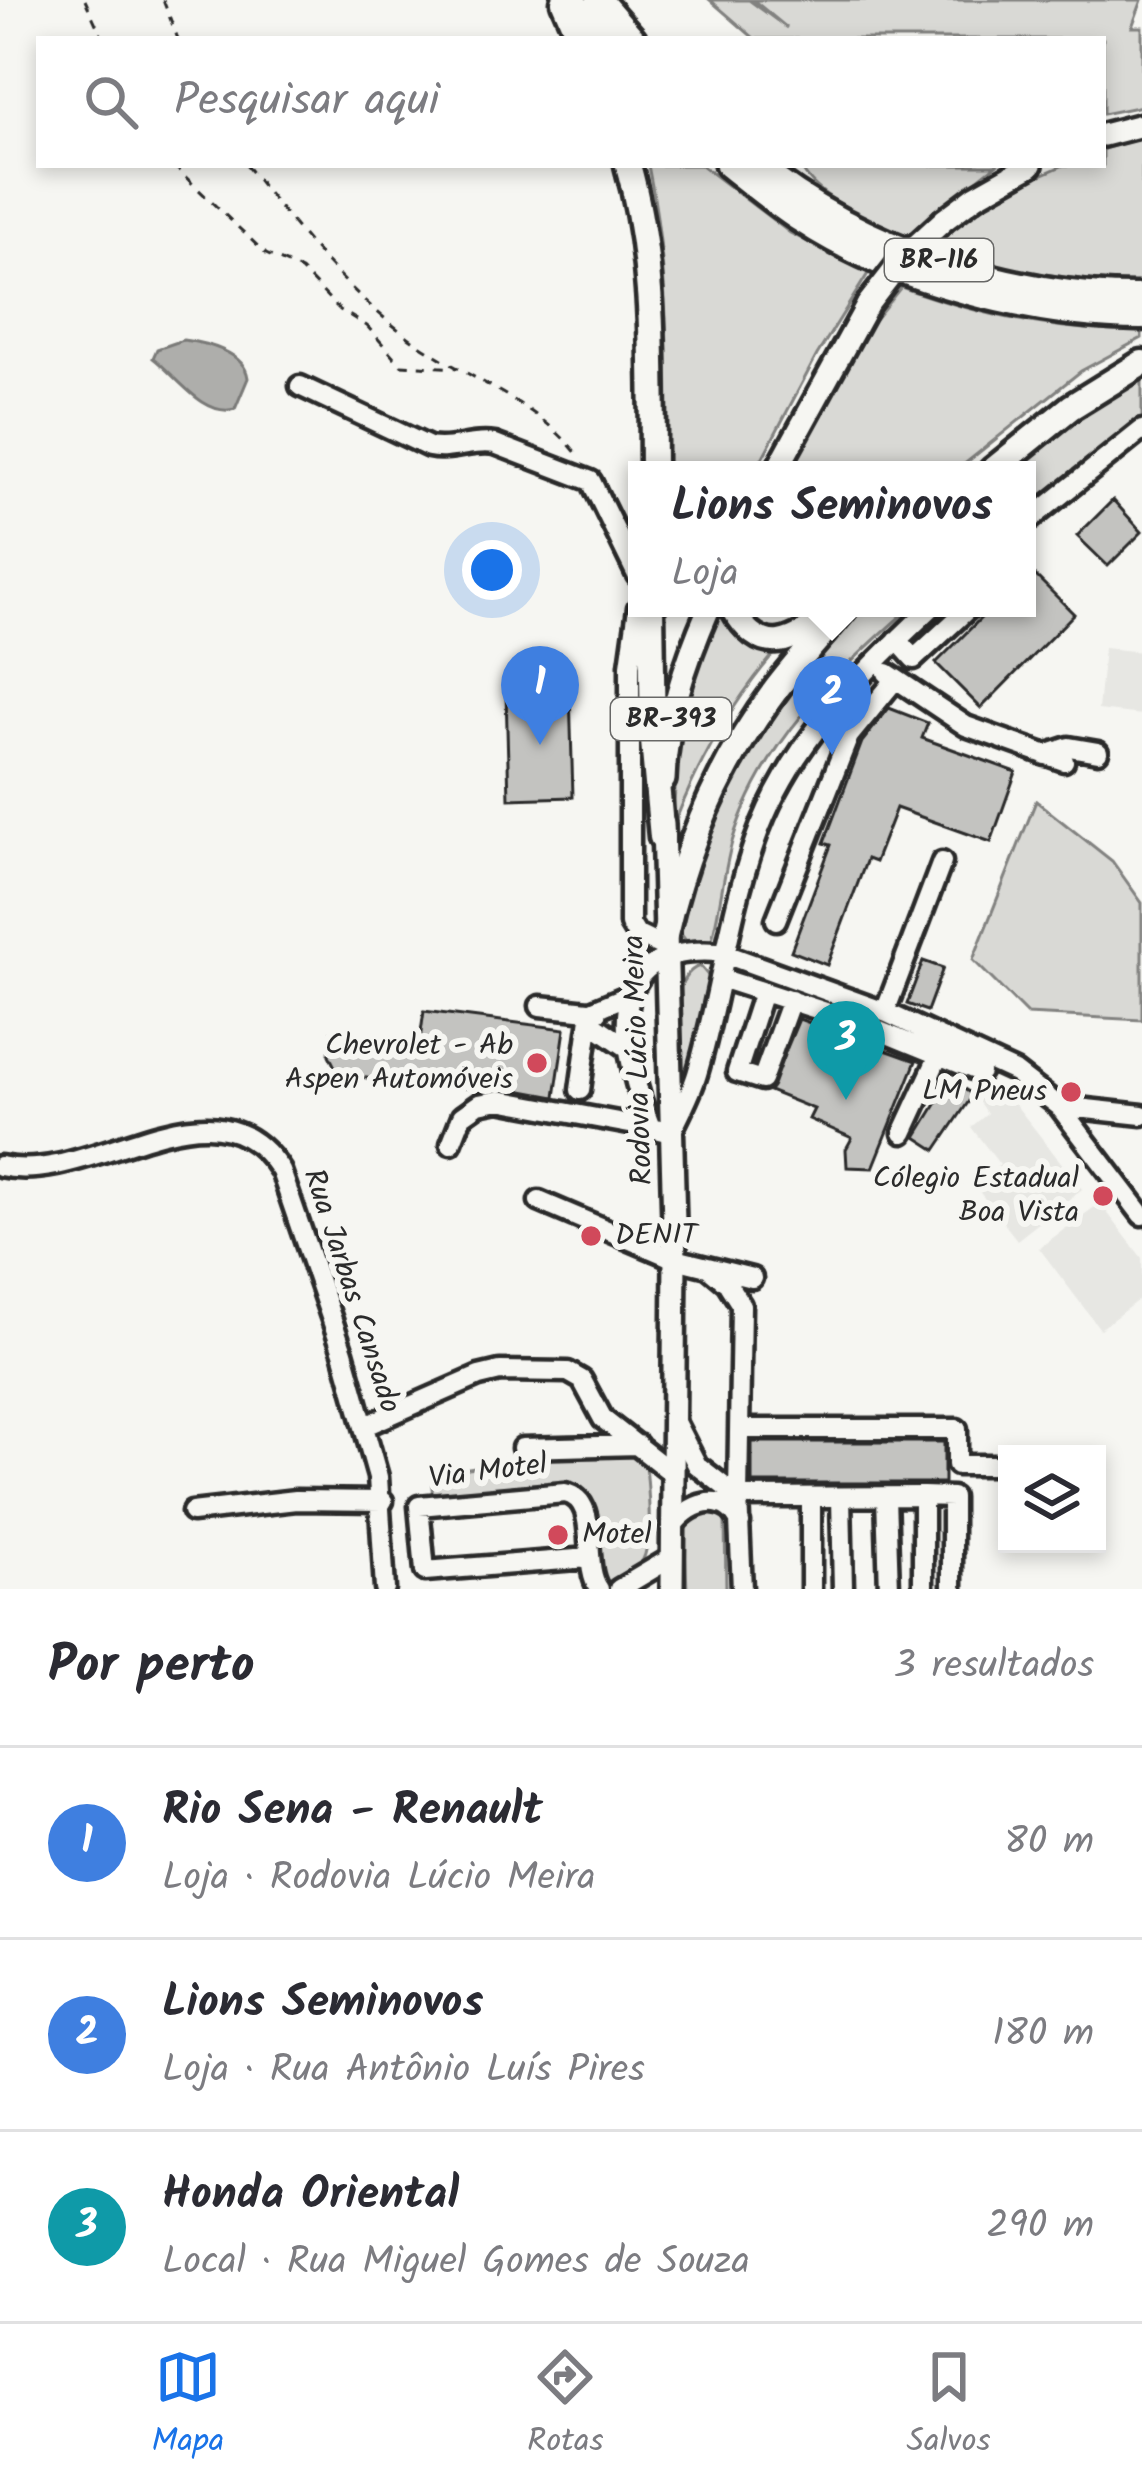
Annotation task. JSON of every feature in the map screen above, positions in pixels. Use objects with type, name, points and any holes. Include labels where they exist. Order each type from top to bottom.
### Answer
[{"type":"highway","points":[[567,0],[579,36]]},
{"type":"highway","points":[[567,0],[605,36]]},
{"type":"highway","points":[[598,0],[630,36]]},
{"type":"highway","points":[[629,168],[639,203],[647,274],[653,461]]},
{"type":"highway","name":"BR-116","points":[[732,168],[805,223],[870,256],[955,287],[1041,309],[1142,317]]},
{"type":"highway","name":"BR-116","points":[[761,168],[816,208],[886,242],[1047,291],[1142,298]]},
{"type":"highway","points":[[1004,461],[1071,407],[1142,363]]},
{"type":"highway","points":[[651,617],[653,741],[662,836]]},
{"type":"highway","points":[[665,946],[688,852],[735,752],[777,687],[832,617]]},
{"type":"main road","points":[[1106,134],[1142,125]]},
{"type":"main road","points":[[782,461],[868,304],[906,255],[976,196],[1026,168]]},
{"type":"main road","name":"Rodovia Lúcio Meira","points":[[672,1589],[675,1258],[661,1130],[662,836],[668,733],[682,674],[705,617]]},
{"type":"main road","points":[[739,617],[753,634],[775,643],[796,639],[827,617]]},
{"type":"street","points":[[300,386],[429,447],[481,441],[592,481],[628,555]]},
{"type":"street","points":[[1036,515],[1142,430]]},
{"type":"street","points":[[637,617],[630,665],[630,923],[642,938],[725,954],[885,1012],[1015,1072],[1059,1106],[1142,1215]]},
{"type":"street","points":[[661,1130],[696,1078],[745,872],[778,787],[810,736],[874,662],[921,617]]},
{"type":"street","points":[[897,640],[914,659],[959,617]]},
{"type":"street","points":[[874,662],[966,725],[1054,758],[1069,747],[1098,752]]},
{"type":"street","points":[[776,920],[849,736],[895,680]]},
{"type":"street","points":[[885,1012],[941,862]]},
{"type":"street","points":[[661,1130],[628,1048],[626,1017],[629,995],[665,946]]},
{"type":"street","points":[[720,978],[980,1072]]},
{"type":"street","points":[[763,992],[737,1072],[762,1080],[791,1000]]},
{"type":"street","points":[[590,1017],[629,995]]},
{"type":"street","points":[[540,1006],[590,1017],[626,1017]]},
{"type":"street","points":[[590,1017],[628,1048]]},
{"type":"street","points":[[580,1090],[590,1017]]},
{"type":"street","points":[[903,1133],[939,1055]]},
{"type":"street","points":[[451,1144],[461,1116],[491,1100],[661,1130]]},
{"type":"street","points":[[1059,1106],[1142,1115]]},
{"type":"street","name":"Rua Jarbas Cansado","points":[[0,1166],[29,1170],[73,1164],[188,1127],[223,1127],[251,1138],[281,1171],[365,1426],[382,1501],[385,1589]]},
{"type":"street","points":[[538,1201],[675,1258],[752,1278]]},
{"type":"street","points":[[709,1268],[727,1282],[741,1305],[738,1497],[742,1589]]},
{"type":"street","points":[[365,1426],[479,1376],[500,1371],[559,1371],[579,1376],[598,1414],[672,1473]]},
{"type":"street","points":[[673,1418],[697,1465],[738,1497],[952,1497],[952,1589]]},
{"type":"street","points":[[740,1429],[958,1429],[957,1465],[994,1465]]},
{"type":"street","points":[[523,1448],[638,1445]]},
{"type":"street","name":"Via Motel","points":[[571,1493],[584,1504],[589,1558],[425,1571],[419,1506],[571,1493]]},
{"type":"street","points":[[923,1496],[923,1589]]},
{"type":"street","points":[[811,1497],[811,1589]]},
{"type":"street","points":[[841,1497],[843,1589]]},
{"type":"street","points":[[886,1497],[889,1589]]},
{"type":"street","points":[[192,1512],[296,1500],[382,1501]]},
{"type":"street","points":[[670,1529],[689,1508],[710,1503],[729,1508],[740,1523]]},
{"type":"street","points":[[589,1558],[598,1589]]},
{"type":"street","points":[[619,1589],[670,1558]]},
{"type":"path","points":[[86,0],[102,36]]},
{"type":"path","points":[[164,0],[177,36]]},
{"type":"path","points":[[176,168],[266,254],[301,270],[340,310],[367,326],[401,365],[461,368]]},
{"type":"path","points":[[248,168],[279,207],[412,340],[565,438],[592,481]]},
{"type":"shaded area","points":[[710,0],[749,0],[787,28],[753,0],[1142,0],[1132,27],[1142,27],[1142,106],[1106,113],[1106,36],[752,36]]},
{"type":"shaded area","points":[[1142,138],[1142,285],[1008,267],[931,242],[1014,187],[1057,168],[1106,168],[1106,148]]},
{"type":"shaded area","points":[[649,168],[705,168],[790,233],[869,272],[817,355],[761,461],[668,461],[664,279]]},
{"type":"shaded area","points":[[802,168],[992,168],[905,237],[861,216]]},
{"type":"shaded area","points":[[901,287],[1019,320],[1142,332],[1142,338],[1081,371],[968,461],[795,461],[867,329]]},
{"type":"shaded area","points":[[183,340],[213,346],[240,362],[248,378],[235,409],[201,401],[153,358],[157,349]]},
{"type":"shaded area","points":[[1142,372],[1142,421],[1036,501],[1036,461],[1014,461]]},
{"type":"shaded area","points":[[717,617],[734,617],[779,648],[718,733],[673,827],[677,770],[700,661]]},
{"type":"shaded area","points":[[849,617],[900,617],[804,713],[761,774],[732,842],[711,943],[690,946],[680,933],[683,915],[718,799],[748,743]]},
{"type":"shaded area","points":[[1104,648],[1142,652],[1142,715],[1098,710]]},
{"type":"shaded area","points":[[1036,801],[1112,861],[1142,903],[1142,1020],[1027,1014],[973,960]]},
{"type":"shaded area","points":[[700,966],[711,979],[699,1038],[680,1085],[678,1000],[689,973]]},
{"type":"shaded area","points":[[999,1084],[1082,1189],[1017,1240],[974,1185],[1000,1165],[971,1127],[987,1114],[978,1101]]},
{"type":"shaded area","points":[[1100,1203],[1142,1258],[1142,1297],[1100,1329],[1039,1248]]},
{"type":"shaded area","points":[[581,1450],[632,1451],[646,1465],[646,1552],[636,1570],[611,1585],[604,1582],[593,1509],[583,1489],[433,1500],[431,1474]]},
{"type":"shaded area","points":[[715,1510],[725,1520],[726,1589],[687,1589],[684,1525],[694,1513]]},
{"type":"building","points":[[1113,500],[1142,532],[1108,566],[1077,536]]},
{"type":"building","points":[[1036,576],[1074,614],[981,708],[936,663],[982,617],[1036,617]]},
{"type":"building","points":[[570,691],[573,797],[509,799],[506,693]]},
{"type":"building","points":[[889,708],[928,723],[922,738],[1016,772],[991,842],[896,808],[875,862],[867,859],[827,965],[791,951],[831,845],[824,843],[862,742]]},
{"type":"building","points":[[923,961],[943,968],[927,1011],[907,1004]]},
{"type":"building","points":[[424,1011],[565,1029],[555,1097],[501,1087],[481,1090],[413,1081],[412,1086],[338,1073],[329,1055],[331,1032],[419,1047]]},
{"type":"building","points":[[799,1019],[916,1061],[873,1168],[847,1167],[846,1149],[852,1138],[809,1119],[814,1109],[769,1091]]},
{"type":"building","points":[[951,1080],[973,1095],[936,1150],[916,1137]]},
{"type":"building","points":[[752,1442],[944,1442],[944,1483],[752,1483]]},
{"type":"place","name":"Rio Sena - Renault","points":[[540,745]]},
{"type":"place","name":"Lions Seminovos","points":[[832,755]]},
{"type":"place","name":"Chevrolet - Ab Aspen Automóveis","points":[[537,1063]]},
{"type":"place","name":"LM Pneus","points":[[1071,1092]]},
{"type":"place","name":"Honda Oriental","points":[[846,1100]]},
{"type":"place","name":"Cólegio Estadual Boa Vista","points":[[1103,1196]]},
{"type":"place","name":"DENIT","points":[[591,1236]]},
{"type":"place","name":"Motel","points":[[558,1535]]}]
